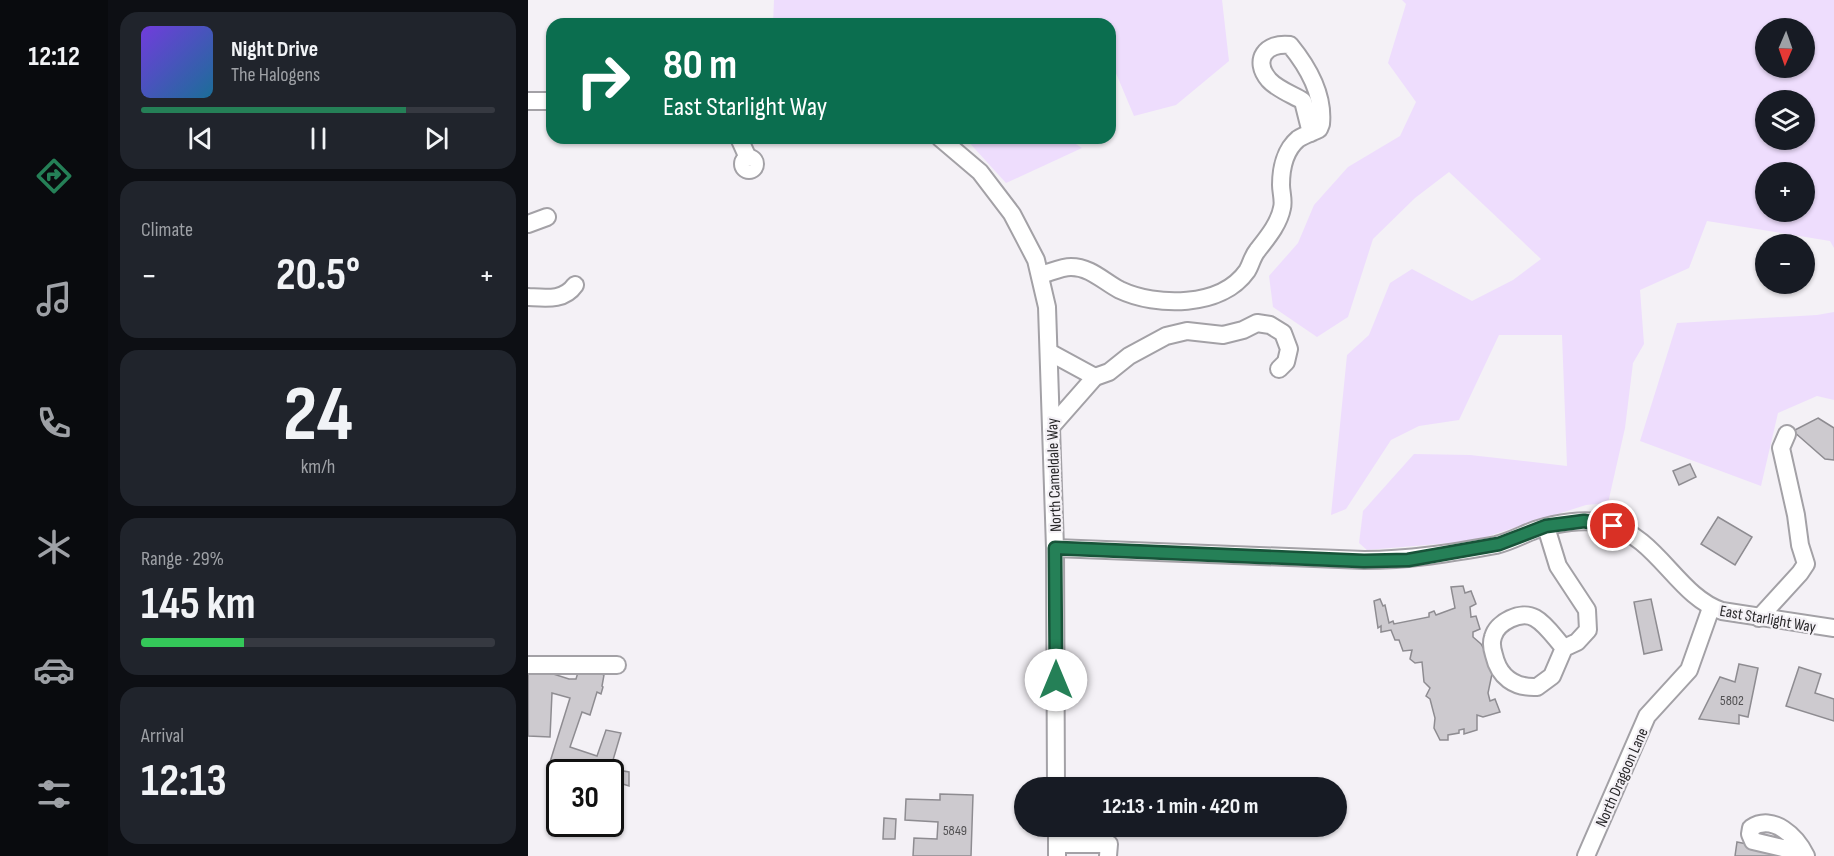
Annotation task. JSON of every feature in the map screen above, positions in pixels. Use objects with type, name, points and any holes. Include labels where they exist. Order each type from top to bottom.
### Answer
[{"type":"street","points":[[1040,275],[1071,267],[1096,273],[1118,289],[1139,298],[1175,303],[1204,298],[1226,289],[1246,272],[1255,253],[1277,222],[1283,207],[1282,169],[1286,156],[1298,140],[1319,129],[1322,117],[1317,88],[1309,70],[1290,45],[1279,43],[1270,46],[1263,54],[1262,65],[1266,75],[1271,83],[1303,101],[1311,133]]},
{"type":"street","points":[[528,101],[546,101]]},
{"type":"street","points":[[742,144],[748,158]]},
{"type":"street","name":"North Cameldale Way","points":[[947,144],[980,172],[1012,214],[1036,260],[1047,307],[1055,548],[1056,777]]},
{"type":"street","points":[[528,224],[547,217]]},
{"type":"street","points":[[528,297],[554,298],[570,293],[576,285]]},
{"type":"street","points":[[1051,427],[1095,377],[1108,372],[1129,356],[1166,336],[1187,331],[1223,335],[1243,330],[1257,323],[1270,324],[1283,333],[1289,349],[1286,362],[1279,369]]},
{"type":"street","points":[[1049,352],[1095,377]]},
{"type":"street","points":[[1759,618],[1806,564],[1800,545],[1796,514],[1781,448],[1787,434]]},
{"type":"street","name":"East Starlight Way","points":[[1055,548],[1364,561],[1408,560],[1499,544],[1546,526],[1584,521],[1607,524],[1620,529],[1660,557],[1699,601],[1712,608],[1759,618],[1834,628]]},
{"type":"street","points":[[1546,526],[1558,566],[1584,603],[1589,619],[1587,630],[1582,637],[1564,648],[1547,681],[1537,687],[1527,688],[1507,680],[1495,660],[1491,646],[1495,631],[1515,616],[1522,615],[1535,618],[1564,648]]},
{"type":"street","name":"North Dragoon Lane","points":[[1586,856],[1647,716],[1689,670],[1712,608]]},
{"type":"street","points":[[528,664],[617,665]]},
{"type":"street","points":[[1057,850],[1109,844],[1108,856]]},
{"type":"shaded area","points":[[774,0],[1222,0],[1229,61],[1176,105],[1134,116],[1116,73],[1116,18],[773,18]]},
{"type":"shaded area","points":[[1402,0],[1834,0],[1834,248],[1830,241],[1815,239],[1815,234],[1787,234],[1707,221],[1689,268],[1640,290],[1644,344],[1633,363],[1625,428],[1608,503],[1586,505],[1473,541],[1367,550],[1359,543],[1363,511],[1414,454],[1470,455],[1567,466],[1562,335],[1499,335],[1459,420],[1419,426],[1391,440],[1346,509],[1331,515],[1347,355],[1369,335],[1390,283],[1412,269],[1472,301],[1513,280],[1541,259],[1449,172],[1415,198],[1373,239],[1348,317],[1317,337],[1273,307],[1269,276],[1298,243],[1314,205],[1348,167],[1400,136],[1416,102],[1388,63],[1406,4]]},
{"type":"shaded area","points":[[970,144],[1076,144],[1082,148],[1006,183]]},
{"type":"shaded area","points":[[1834,312],[1834,400],[1817,396],[1778,413],[1761,486],[1640,441],[1677,323],[1817,315]]},
{"type":"building","points":[[1818,418],[1834,428],[1834,460],[1825,459],[1793,431]]},
{"type":"building","points":[[1690,464],[1696,477],[1679,485],[1673,471]]},
{"type":"building","points":[[1718,517],[1752,537],[1735,565],[1701,544]]},
{"type":"building","points":[[1463,586],[1465,593],[1471,591],[1476,604],[1470,607],[1471,617],[1476,616],[1480,629],[1473,632],[1473,637],[1481,644],[1490,660],[1492,674],[1488,693],[1490,701],[1495,699],[1500,712],[1483,717],[1477,715],[1477,730],[1464,734],[1464,729],[1459,730],[1459,733],[1448,735],[1448,740],[1440,740],[1434,728],[1435,718],[1430,699],[1426,696],[1430,688],[1424,682],[1422,662],[1415,663],[1410,659],[1412,650],[1403,651],[1399,640],[1395,640],[1391,630],[1381,632],[1381,626],[1378,628],[1374,601],[1380,599],[1383,606],[1385,605],[1389,623],[1393,621],[1394,624],[1429,617],[1429,613],[1434,611],[1436,615],[1455,608],[1451,587]]},
{"type":"building","points":[[1651,599],[1662,650],[1644,654],[1634,602]]},
{"type":"building","points":[[1739,664],[1758,668],[1748,717],[1739,715],[1739,724],[1699,719],[1720,677],[1735,682]]},
{"type":"building","points":[[1799,667],[1821,674],[1815,693],[1834,699],[1834,721],[1786,706]]},
{"type":"building","points":[[579,669],[591,669],[604,675],[601,694],[597,692],[590,715],[582,712],[570,747],[597,756],[606,730],[621,733],[613,759],[551,759],[570,698],[552,693],[550,737],[528,736],[528,670],[550,670],[550,673],[576,679]]},
{"type":"building","points":[[624,771],[629,772],[629,786],[624,784]]},
{"type":"building","points":[[940,794],[973,795],[971,856],[913,856],[914,838],[937,839],[938,822],[905,820],[906,799],[940,800]]},
{"type":"building","points":[[884,818],[896,819],[895,839],[883,839]]},
{"type":"building","points":[[1737,842],[1802,855],[1802,856],[1735,856]]},
{"type":"route","points":[[1056,680],[1055,548],[1364,561],[1408,560],[1499,544],[1546,526],[1584,521],[1613,526]]}]
